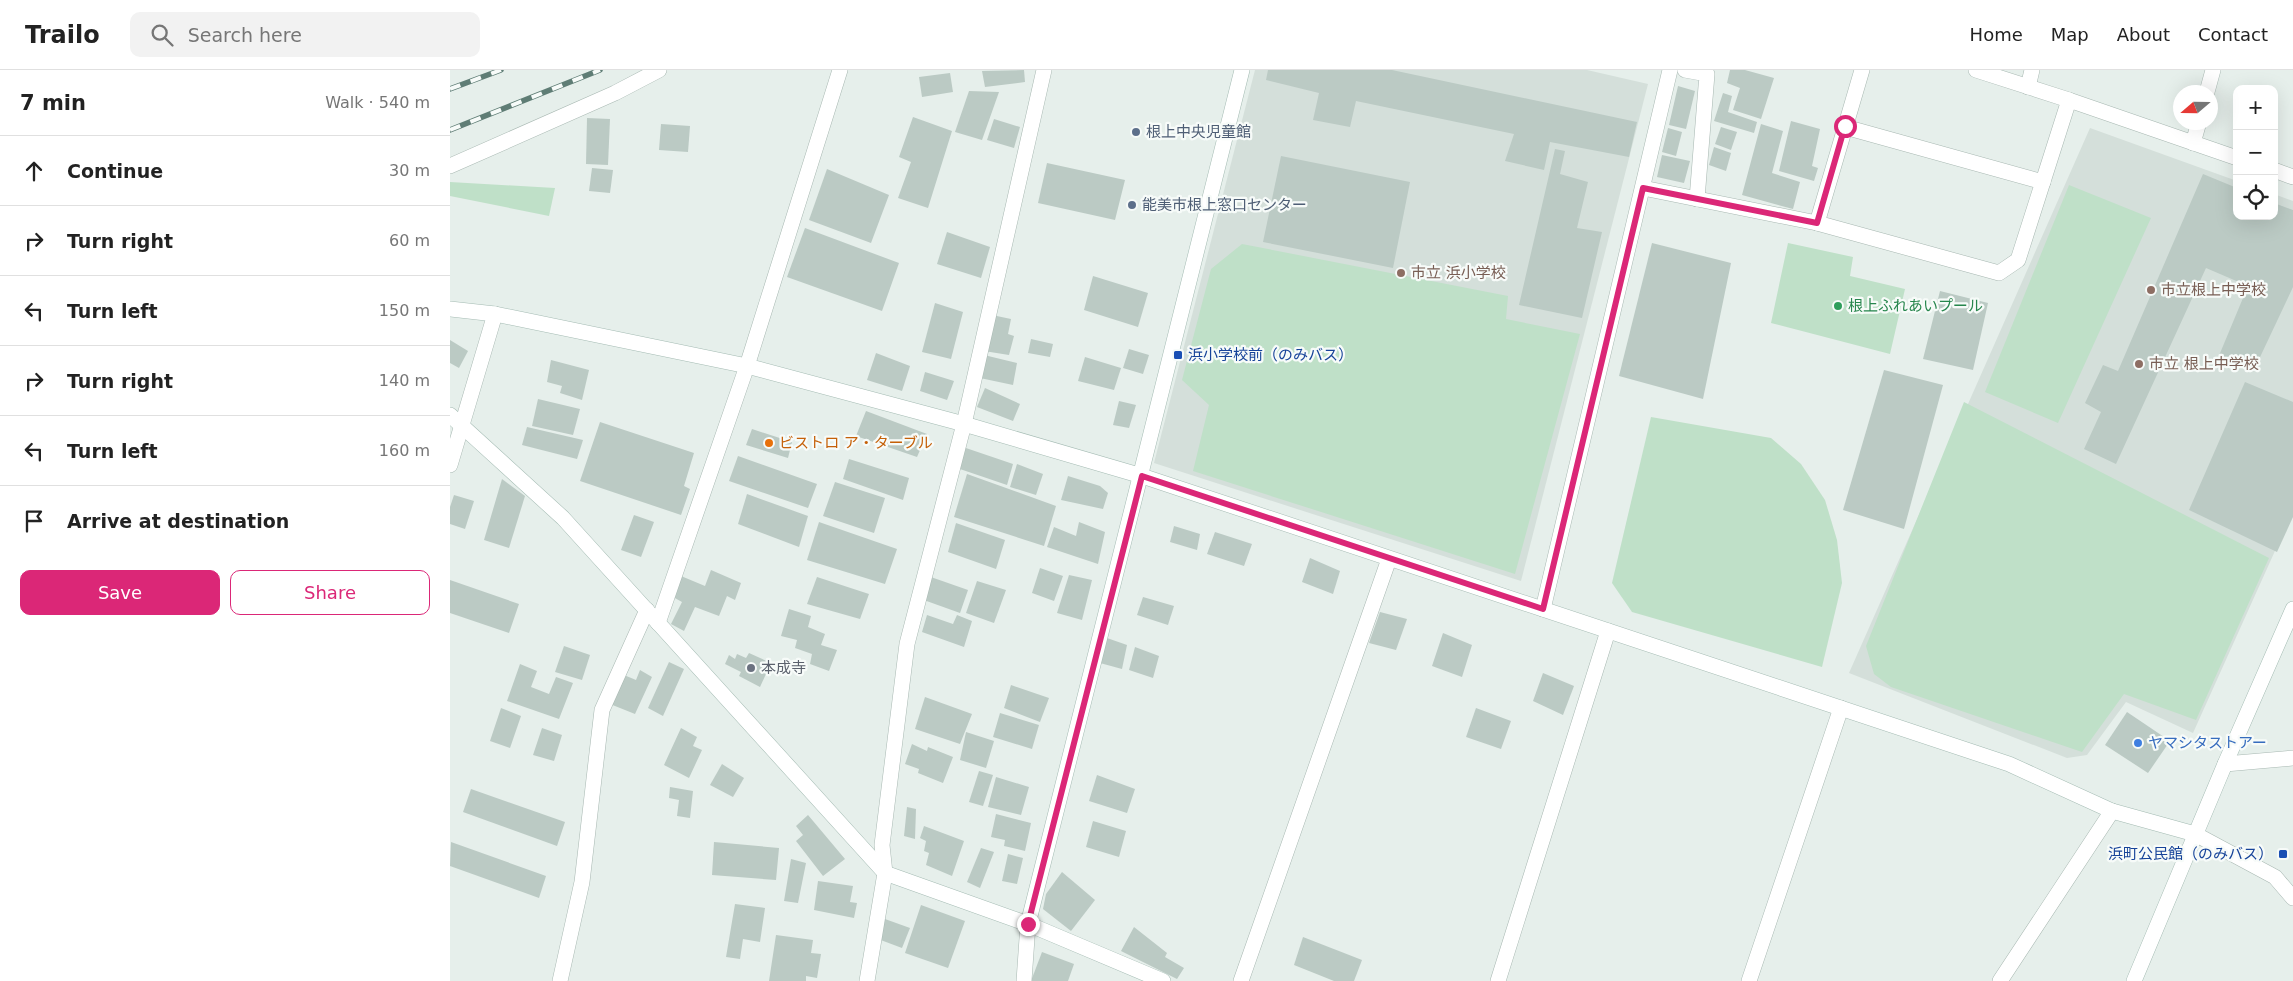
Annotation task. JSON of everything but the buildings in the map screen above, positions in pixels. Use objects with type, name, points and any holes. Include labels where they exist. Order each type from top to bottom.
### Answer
[{"type":"street","points":[[450,166],[615,93],[659,70]]},
{"type":"street","points":[[658,623],[747,366],[840,70]]},
{"type":"street","points":[[867,981],[885,873],[882,845],[907,644],[964,424],[1044,70]]},
{"type":"street","points":[[1024,981],[1028,924],[1142,476],[1242,70]]},
{"type":"street","points":[[1543,609],[1670,70]]},
{"type":"street","points":[[1686,70],[1707,74],[1697,199]]},
{"type":"street","points":[[1817,223],[1862,70]]},
{"type":"street","points":[[1976,70],[2233,157]]},
{"type":"street","points":[[2028,87],[2032,70]]},
{"type":"street","points":[[2209,85],[2213,70]]},
{"type":"street","points":[[1643,188],[1817,223],[1999,273],[2018,260],[2069,100]]},
{"type":"street","points":[[1845,126],[2042,182]]},
{"type":"street","points":[[2193,143],[2196,130]]},
{"type":"street","points":[[2278,171],[2293,177]]},
{"type":"street","points":[[450,309],[495,314],[747,366],[964,424],[1142,476],[2009,764],[2112,811],[2195,834],[2275,877],[2293,898]]},
{"type":"street","points":[[450,465],[495,314]]},
{"type":"street","points":[[450,414],[564,518],[885,873],[1028,924],[1163,981]]},
{"type":"street","points":[[1241,981],[1389,559]]},
{"type":"street","points":[[2134,981],[2195,834],[2293,609]]},
{"type":"street","points":[[560,981],[582,882],[602,710],[646,610]]},
{"type":"street","points":[[1498,981],[1608,631]]},
{"type":"street","points":[[1749,981],[1841,708]]},
{"type":"street","points":[[2225,764],[2293,758]]},
{"type":"street","points":[[2000,981],[2112,811]]},
{"type":"shaded area","name":"市立 浜小学校","points":[[1255,70],[1587,70],[1648,84],[1521,581],[1154,463]]},
{"type":"shaded area","name":"市立 根上中学校","points":[[2090,128],[2233,180],[2233,220],[2278,220],[2278,195],[2293,201],[2293,511],[2193,733],[2126,702],[2087,755],[2067,758],[1849,673]]},
{"type":"green space","points":[[450,182],[555,188],[549,216],[450,196]]},
{"type":"green space","points":[[2069,185],[2151,218],[2058,423],[1985,392]]},
{"type":"green space","name":"根上ふれあいプール","points":[[1788,243],[1853,257],[1850,276],[1905,289],[1890,354],[1771,323]]},
{"type":"green space","points":[[1242,244],[1508,296],[1506,319],[1580,334],[1515,574],[1193,471],[1209,405],[1182,380],[1211,269]]},
{"type":"green space","points":[[1964,402],[2269,558],[2196,720],[2124,694],[2082,752],[1891,687],[1874,674],[1866,646]]},
{"type":"green space","points":[[1651,417],[1771,438],[1801,464],[1825,500],[1837,540],[1842,583],[1822,667],[1632,612],[1612,583]]},
{"type":"railway","points":[[450,89],[501,70]]},
{"type":"railway","points":[[450,130],[600,70]]},
{"type":"place","name":"根上中央児童館","points":[[1136,132]]},
{"type":"place","name":"能美市根上窓口センター","points":[[1132,205]]},
{"type":"place","name":"市立 浜小学校","points":[[1401,273]]},
{"type":"place","name":"市立根上中学校","points":[[2151,290]]},
{"type":"place","name":"根上ふれあいプール","points":[[1838,306]]},
{"type":"place","name":"浜小学校前（のみバス）","points":[[1178,355]]},
{"type":"place","name":"市立 根上中学校","points":[[2139,364]]},
{"type":"place","name":"ビストロ ア・ターブル","points":[[769,443]]},
{"type":"place","name":"本成寺","points":[[751,668]]},
{"type":"place","name":"ヤマシタストアー","points":[[2138,743]]},
{"type":"place","name":"浜町公民館（のみバス）","points":[[2283,854]]},
{"type":"route","points":[[1028,924],[1142,476],[1543,609],[1643,188],[1817,223],[1845,126]]}]
